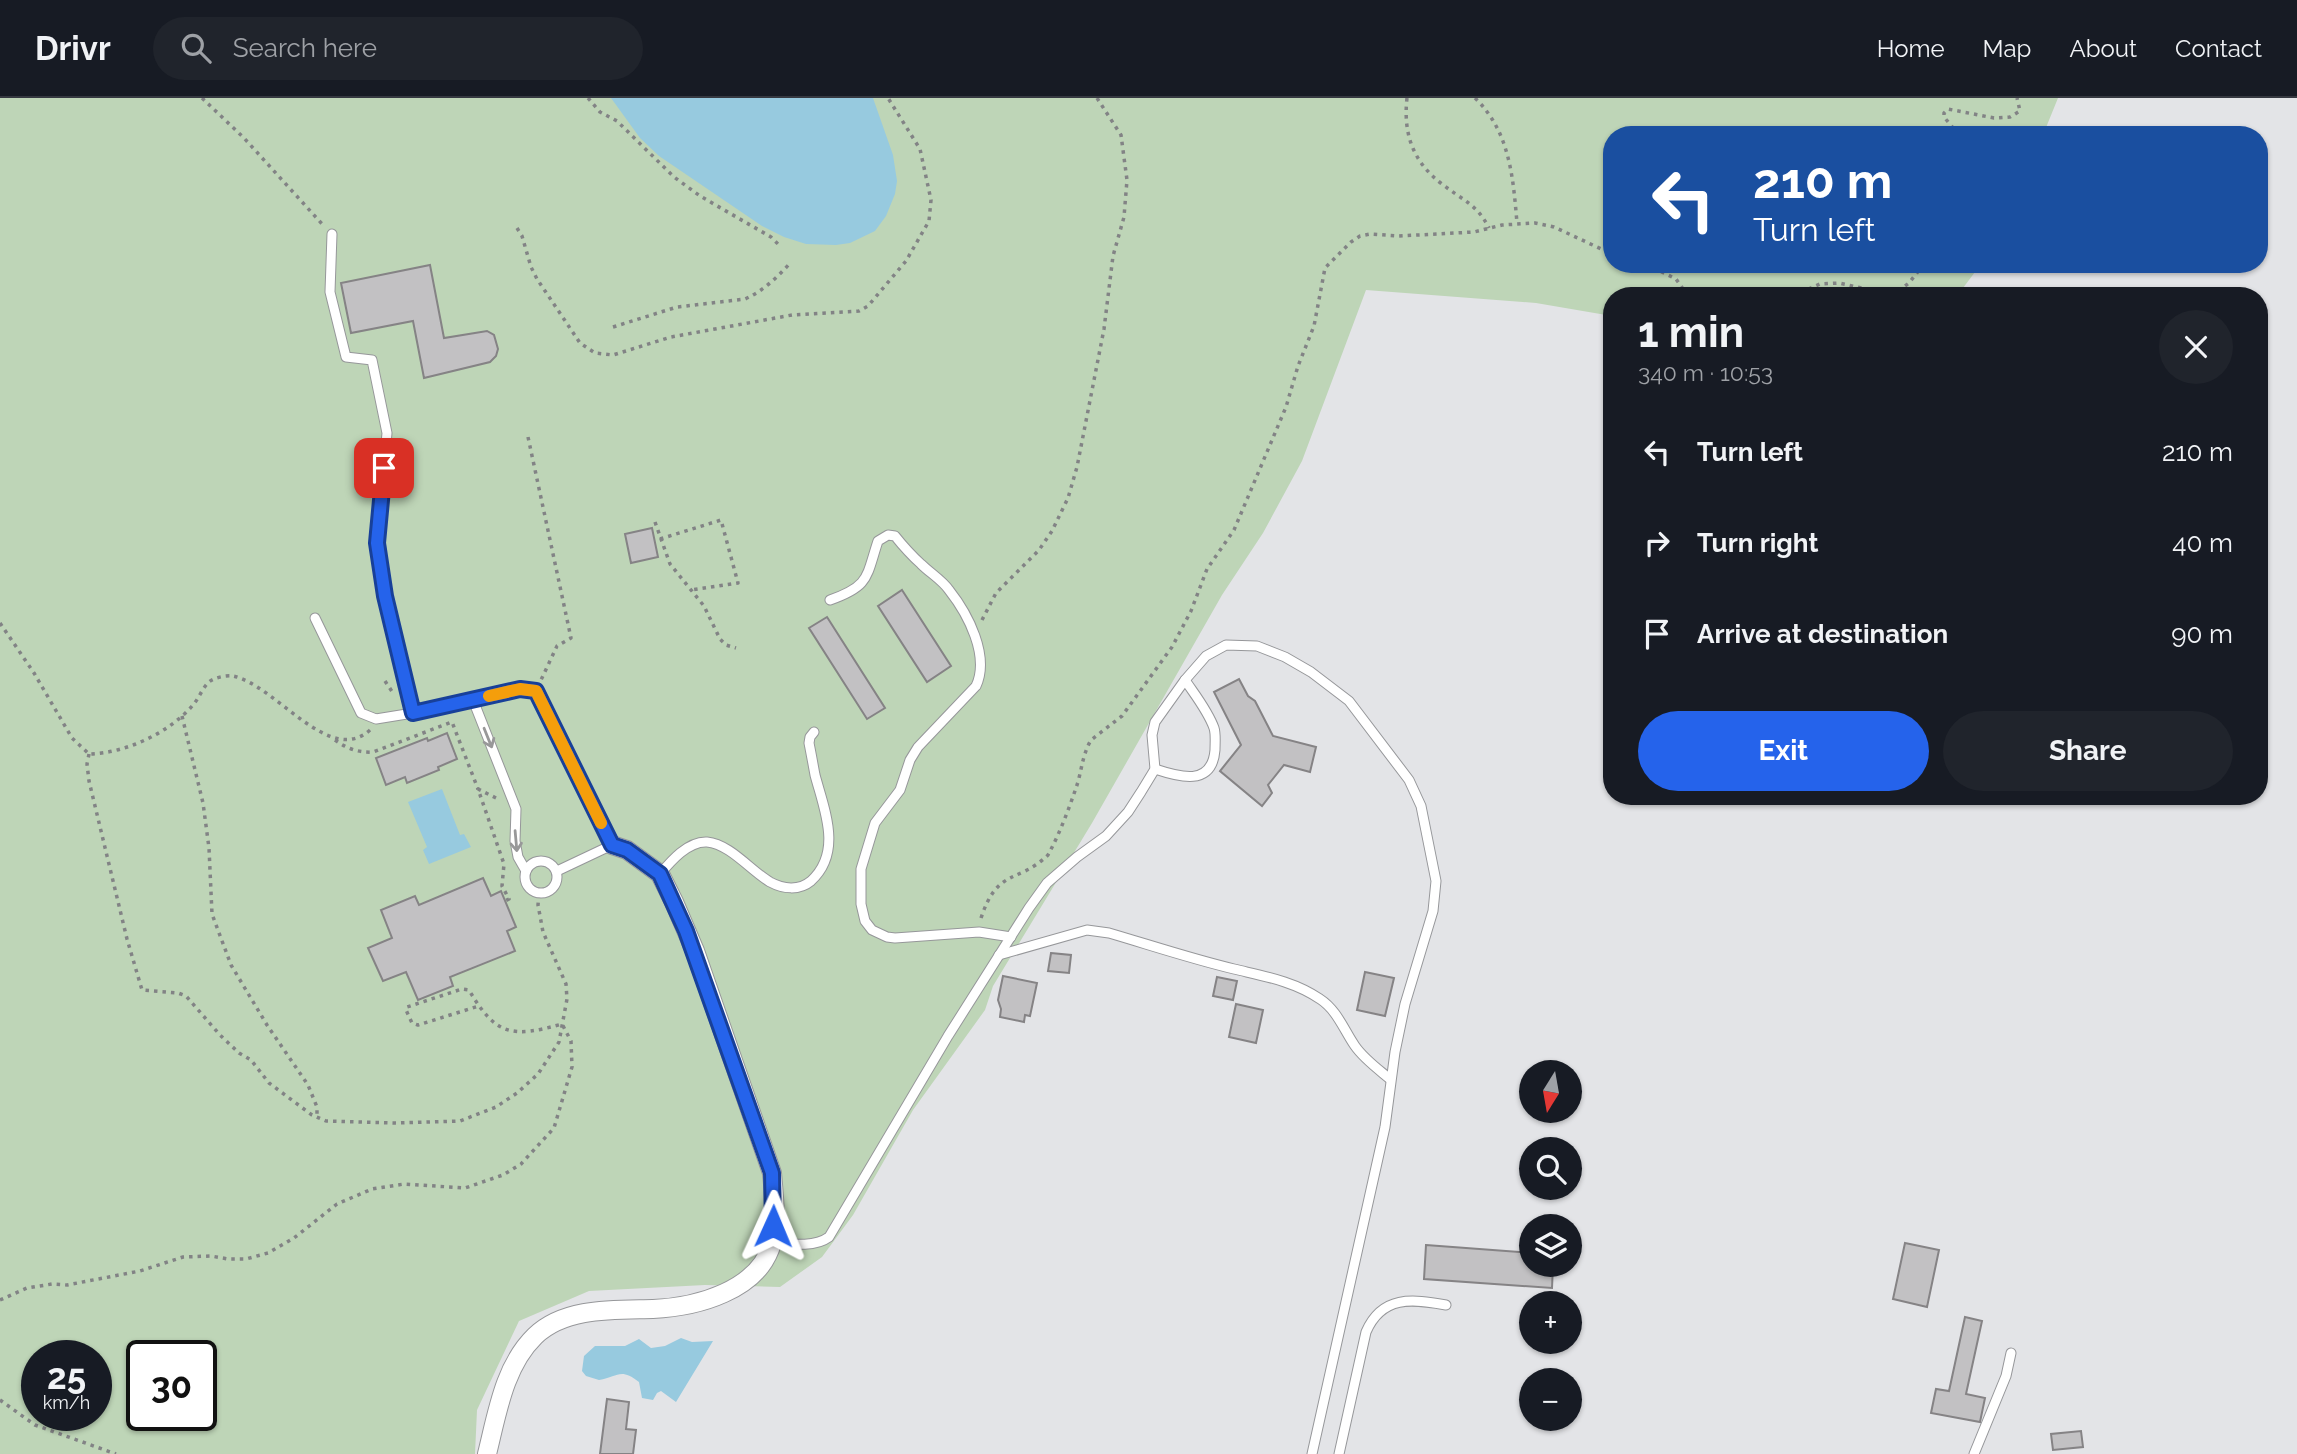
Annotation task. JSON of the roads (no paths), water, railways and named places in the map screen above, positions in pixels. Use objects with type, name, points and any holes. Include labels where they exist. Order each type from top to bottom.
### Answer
[{"type":"street","points":[[487,1454],[510,1373],[520,1354],[537,1335],[568,1318],[589,1313],[683,1306],[722,1294],[755,1273],[765,1260],[772,1242],[772,1173],[695,951],[660,874],[627,850],[612,845]]},
{"type":"lane","points":[[332,234],[330,292],[345,357],[372,360],[387,433],[377,543],[390,621],[413,713]]},
{"type":"lane","points":[[830,600],[863,584],[873,562],[878,541],[888,535],[895,536],[909,554],[949,590],[975,638],[982,664],[976,686],[918,747],[910,760],[900,790],[870,832],[860,893],[865,921],[876,933],[895,938],[979,932],[1011,937]]},
{"type":"lane","points":[[315,618],[361,713],[377,719],[520,689],[536,691],[612,845],[556,871]]},
{"type":"lane","points":[[772,1242],[807,1244],[822,1242],[829,1237],[948,1036],[1047,883],[1106,836],[1128,812],[1154,769],[1152,735],[1155,722],[1185,680],[1206,656],[1226,645],[1257,646],[1311,672],[1349,701],[1409,780],[1421,806],[1436,881],[1433,912],[1405,1004],[1390,1079],[1385,1127],[1311,1454]]},
{"type":"lane","points":[[1154,769],[1198,776],[1205,773],[1214,758],[1213,727],[1185,680]]},
{"type":"lane","points":[[473,700],[516,809],[515,841],[518,857],[526,871],[527,886],[539,893],[553,889],[558,880],[550,863],[541,861],[532,864],[526,871]]},
{"type":"lane","points":[[660,874],[689,845],[708,842],[732,853],[771,882],[792,889],[811,881],[827,853],[830,825],[809,743],[814,732]]},
{"type":"lane","points":[[999,955],[1087,930],[1109,933],[1233,969],[1269,976],[1306,990],[1322,1000],[1336,1013],[1356,1047],[1370,1064],[1390,1079]]},
{"type":"lane","points":[[1339,1454],[1366,1332],[1371,1322],[1386,1307],[1400,1301],[1421,1300],[1447,1305]]},
{"type":"lane","points":[[1974,1454],[2007,1376],[2011,1353]]},
{"type":"water","points":[[611,98],[873,98],[893,155],[897,181],[895,194],[886,216],[875,231],[850,243],[806,244],[784,237],[762,226],[659,156],[640,138]]},
{"type":"water","points":[[442,789],[460,835],[464,834],[471,847],[429,864],[423,850],[427,847],[408,802]]},
{"type":"water","points":[[681,1338],[692,1342],[713,1341],[676,1402],[661,1391],[653,1400],[642,1398],[639,1382],[627,1375],[619,1374],[599,1380],[586,1376],[582,1371],[584,1356],[595,1346],[625,1346],[639,1339],[651,1348],[665,1346]]}]
